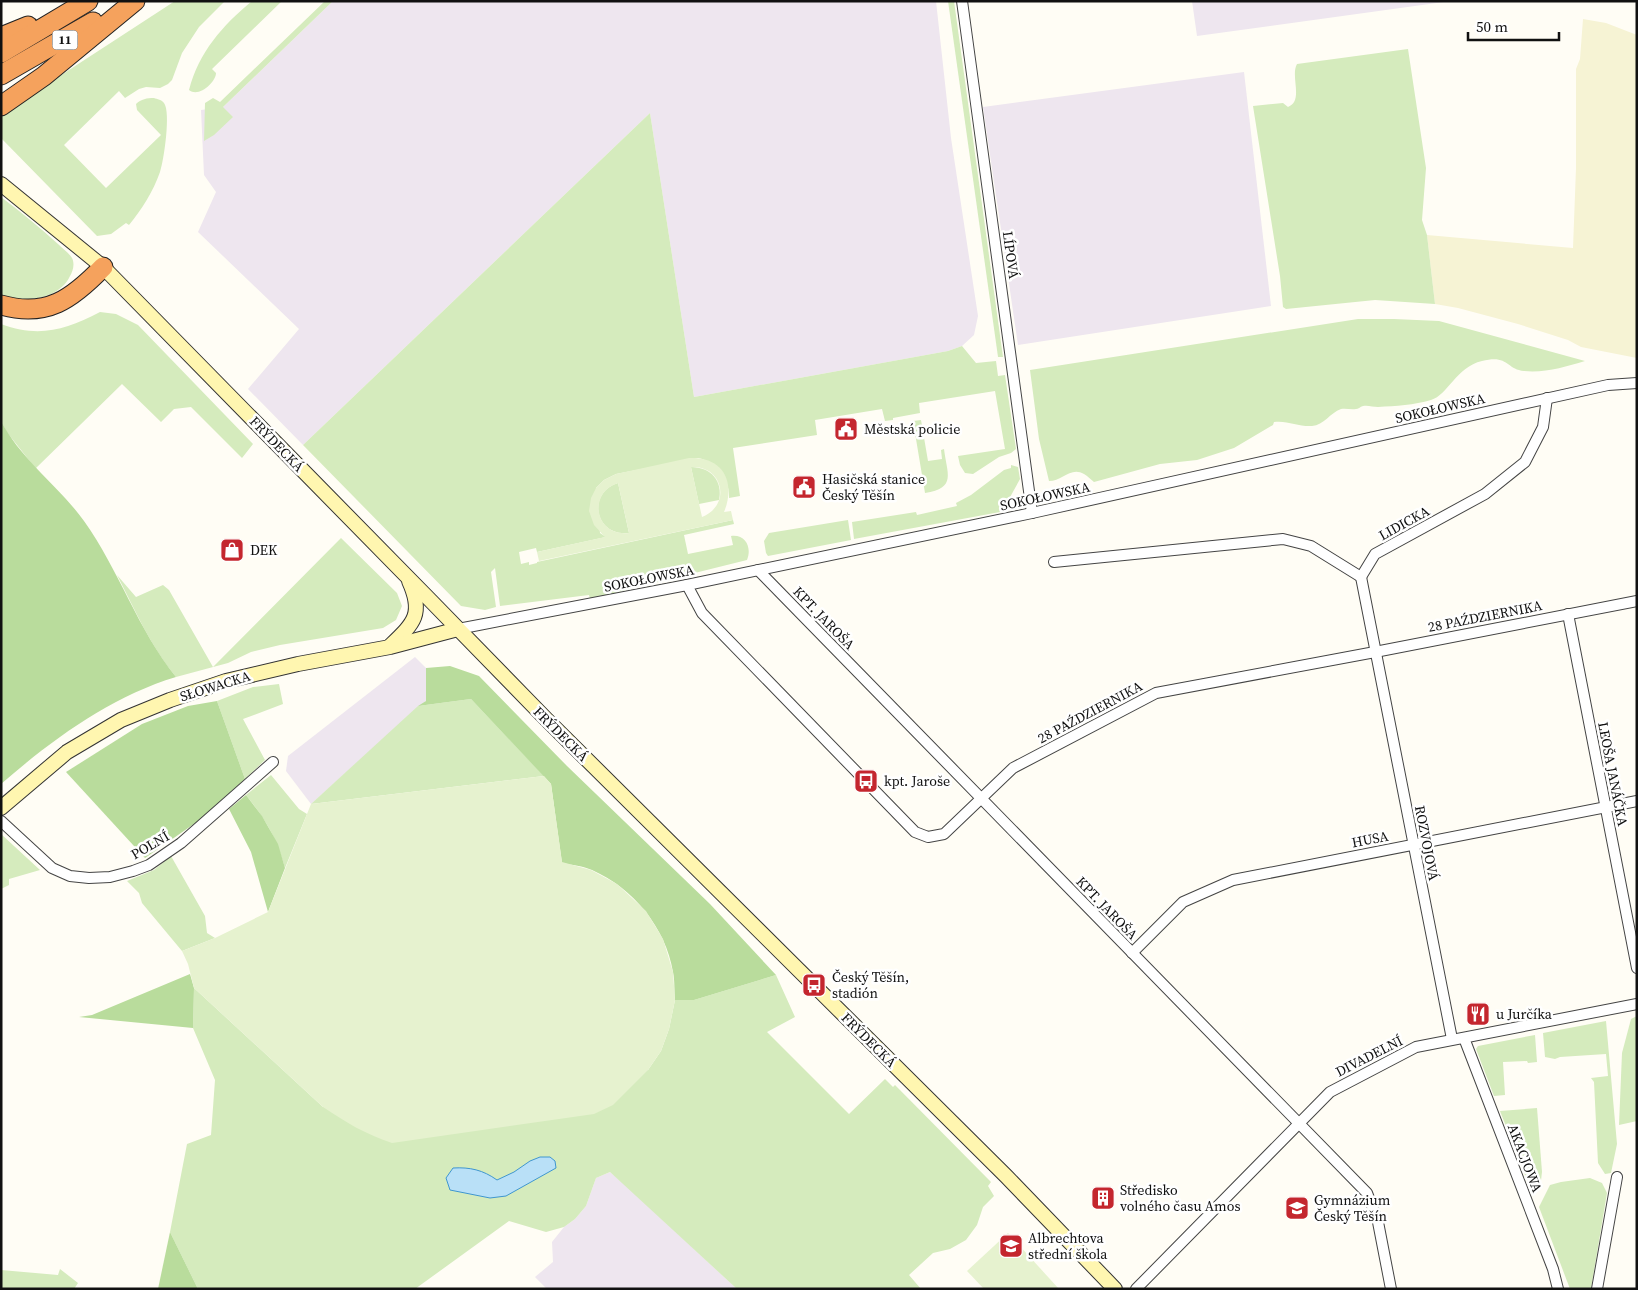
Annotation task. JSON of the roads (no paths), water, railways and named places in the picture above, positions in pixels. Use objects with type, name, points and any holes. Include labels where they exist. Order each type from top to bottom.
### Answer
[{"type":"highway","points":[[1,37],[81,1]]},
{"type":"highway","name":"11","points":[[1,53],[88,1]]},
{"type":"highway","name":"11","points":[[1,75],[55,46],[126,1]]},
{"type":"highway","points":[[1,106],[44,76],[135,1]]},
{"type":"highway","points":[[1,305],[28,310],[54,305],[89,282],[103,267]]},
{"type":"main road","name":"FRÝDECKÁ","points":[[1,184],[103,267],[546,720],[1006,1176],[1115,1289]]},
{"type":"main road","points":[[390,647],[411,626],[415,615],[414,593],[406,575]]},
{"type":"main road","name":"SŁOWACKA","points":[[1,808],[67,752],[121,720],[170,700],[226,681],[298,664],[390,647],[458,629]]},
{"type":"street","name":"LÍPOVÁ","points":[[962,1],[1032,513]]},
{"type":"street","name":"SOKOŁOWSKA","points":[[458,629],[687,585],[1032,513],[1608,384],[1637,383]]},
{"type":"street","name":"LIDICKA","points":[[1362,577],[1375,554],[1485,494],[1525,462],[1543,426],[1547,398]]},
{"type":"street","points":[[1054,562],[1283,538],[1311,546],[1362,577]]},
{"type":"street","name":"KPT. JAROŠA","points":[[758,570],[1367,1193],[1378,1222],[1391,1289]]},
{"type":"street","name":"ROZVOJOVÁ","points":[[1362,577],[1375,652],[1452,1039]]},
{"type":"street","name":"28 PAŹDZIERNIKA","points":[[687,585],[702,613],[915,832],[928,837],[944,834],[1013,768],[1156,693],[1637,601]]},
{"type":"street","name":"LEOŠA JANÁČKA","points":[[1568,614],[1637,968]]},
{"type":"street","name":"POLNÍ","points":[[1,821],[52,868],[70,876],[89,878],[110,876],[149,865],[181,843],[273,762]]},
{"type":"street","name":"HUSA","points":[[1132,953],[1183,902],[1233,880],[1637,801]]},
{"type":"street","name":"DIVADELNÍ","points":[[1137,1288],[1330,1092],[1416,1047],[1637,1004]]},
{"type":"street","name":"AKACJOWA","points":[[1464,1038],[1550,1261],[1558,1289]]},
{"type":"street","points":[[1597,1289],[1617,1177]]},
{"type":"water","points":[[540,1157],[550,1157],[555,1161],[556,1168],[506,1196],[490,1198],[450,1190],[446,1178],[453,1168],[465,1168],[476,1170],[497,1180]]},
{"type":"place","name":"Městská policie","points":[[846,429]]},
{"type":"place","name":"Hasičská stanice Český Těšín","points":[[804,487]]},
{"type":"place","name":"DEK","points":[[232,550]]},
{"type":"place","name":"kpt. Jaroše","points":[[866,781]]},
{"type":"place","name":"Český Těšín, stadión","points":[[814,985]]},
{"type":"place","name":"u Jurčíka","points":[[1478,1014]]},
{"type":"place","name":"Středisko volného času Amos","points":[[1103,1198]]},
{"type":"place","name":"Gymnázium Český Těšín","points":[[1297,1208]]},
{"type":"place","name":"Albrechtova střední škola","points":[[1011,1246]]}]
